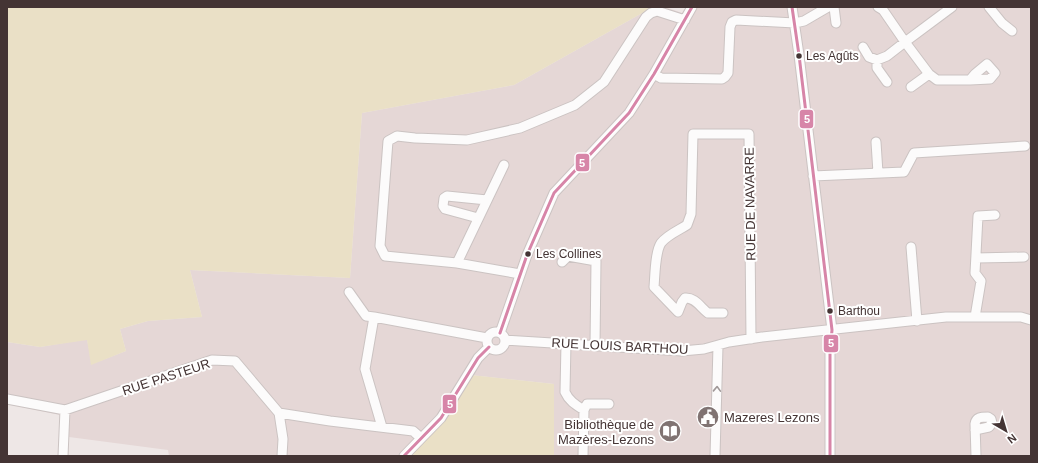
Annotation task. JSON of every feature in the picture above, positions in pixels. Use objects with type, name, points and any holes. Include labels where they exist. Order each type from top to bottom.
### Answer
[{"type":"street","points":[[349,292],[366,316],[488,343],[494,350],[500,349],[504,345],[502,336],[520,274],[554,193],[628,113],[654,74],[692,7]]},
{"type":"street","points":[[792,7],[832,330],[830,353],[830,456]]},
{"type":"street","points":[[654,74],[661,78],[722,79],[728,73],[730,27],[732,22],[736,20],[795,23],[804,21],[828,7]]},
{"type":"street","points":[[834,7],[836,23]]},
{"type":"street","points":[[878,7],[883,10],[929,74],[937,80],[970,80]]},
{"type":"street","points":[[863,47],[869,57],[877,60],[887,56],[952,7]]},
{"type":"street","points":[[989,7],[1002,23],[1012,30]]},
{"type":"street","points":[[520,274],[457,263],[385,256],[380,246],[388,141],[397,136],[467,140],[520,128],[575,105],[604,82],[646,18],[651,13],[657,11],[685,20]]},
{"type":"street","points":[[877,60],[877,68],[887,82]]},
{"type":"street","points":[[911,87],[929,74]]},
{"type":"street","name":"RUE DE NAVARRE","points":[[723,313],[708,314],[695,301],[689,298],[685,298],[678,312],[654,287],[656,260],[661,244],[672,234],[687,225],[691,214],[693,134],[749,134],[751,339]]},
{"type":"street","points":[[876,142],[878,173]]},
{"type":"street","points":[[813,176],[904,172],[914,153],[1025,146]]},
{"type":"street","points":[[457,263],[504,165]]},
{"type":"street","points":[[478,218],[445,209],[443,206],[444,198],[447,196],[487,200]]},
{"type":"street","points":[[975,317],[981,281],[975,273],[978,216],[995,215]]},
{"type":"street","points":[[911,247],[917,321]]},
{"type":"street","points":[[562,262],[568,256],[596,261],[595,346]]},
{"type":"street","points":[[976,258],[1024,256]]},
{"type":"street","points":[[374,317],[365,369],[382,428]]},
{"type":"street","name":"RUE LOUIS BARTHOU","points":[[502,336],[595,346],[682,351],[704,349],[729,342],[751,339],[946,317],[1021,317],[1031,320]]},
{"type":"street","points":[[1021,317],[1031,325]]},
{"type":"street","points":[[404,456],[441,418],[488,343],[489,335],[494,332],[502,336]]},
{"type":"street","points":[[566,343],[565,392],[568,398],[584,410]]},
{"type":"street","points":[[715,456],[718,346]]},
{"type":"street","name":"RUE PASTEUR","points":[[7,399],[65,410],[212,360],[235,361],[279,413]]},
{"type":"street","points":[[583,456],[584,410],[587,404],[609,404]]},
{"type":"street","points":[[63,456],[65,410]]},
{"type":"street","points":[[282,456],[283,439],[279,413],[413,431],[422,438]]},
{"type":"street","points":[[975,430],[976,456]]},
{"type":"shaded area","points":[[7,7],[653,7],[514,85],[362,113],[350,278],[190,270],[202,317],[148,321],[120,329],[126,351],[91,365],[87,340],[40,347],[7,342]]},
{"type":"shaded area","points":[[653,7],[665,7],[682,13],[686,7],[1031,7],[1031,456],[554,456],[554,384],[471,375],[438,428],[408,456],[169,456],[168,450],[69,437],[60,415],[7,404],[7,342],[40,347],[87,339],[92,364],[126,351],[120,329],[148,321],[202,317],[190,270],[350,278],[362,113],[514,85]]},
{"type":"shaded area","points":[[471,375],[554,384],[554,456],[408,456],[438,428]]},
{"type":"transit line","name":"5","points":[[500,333],[527,255],[554,193],[629,113],[654,74],[692,7]]},
{"type":"transit line","name":"5","points":[[792,7],[832,330],[830,353],[830,456]]},
{"type":"transit line","name":"5","points":[[404,456],[441,418],[478,358],[489,347]]},
{"type":"place","name":"Les Agûts","points":[[799,56]]},
{"type":"place","name":"Les Collines","points":[[528,254]]},
{"type":"place","name":"Barthou","points":[[830,311]]},
{"type":"place","name":"Mazeres Lezons","points":[[708,417]]},
{"type":"place","name":"Bibliothèque de Mazères-Lezons","points":[[670,431]]}]
